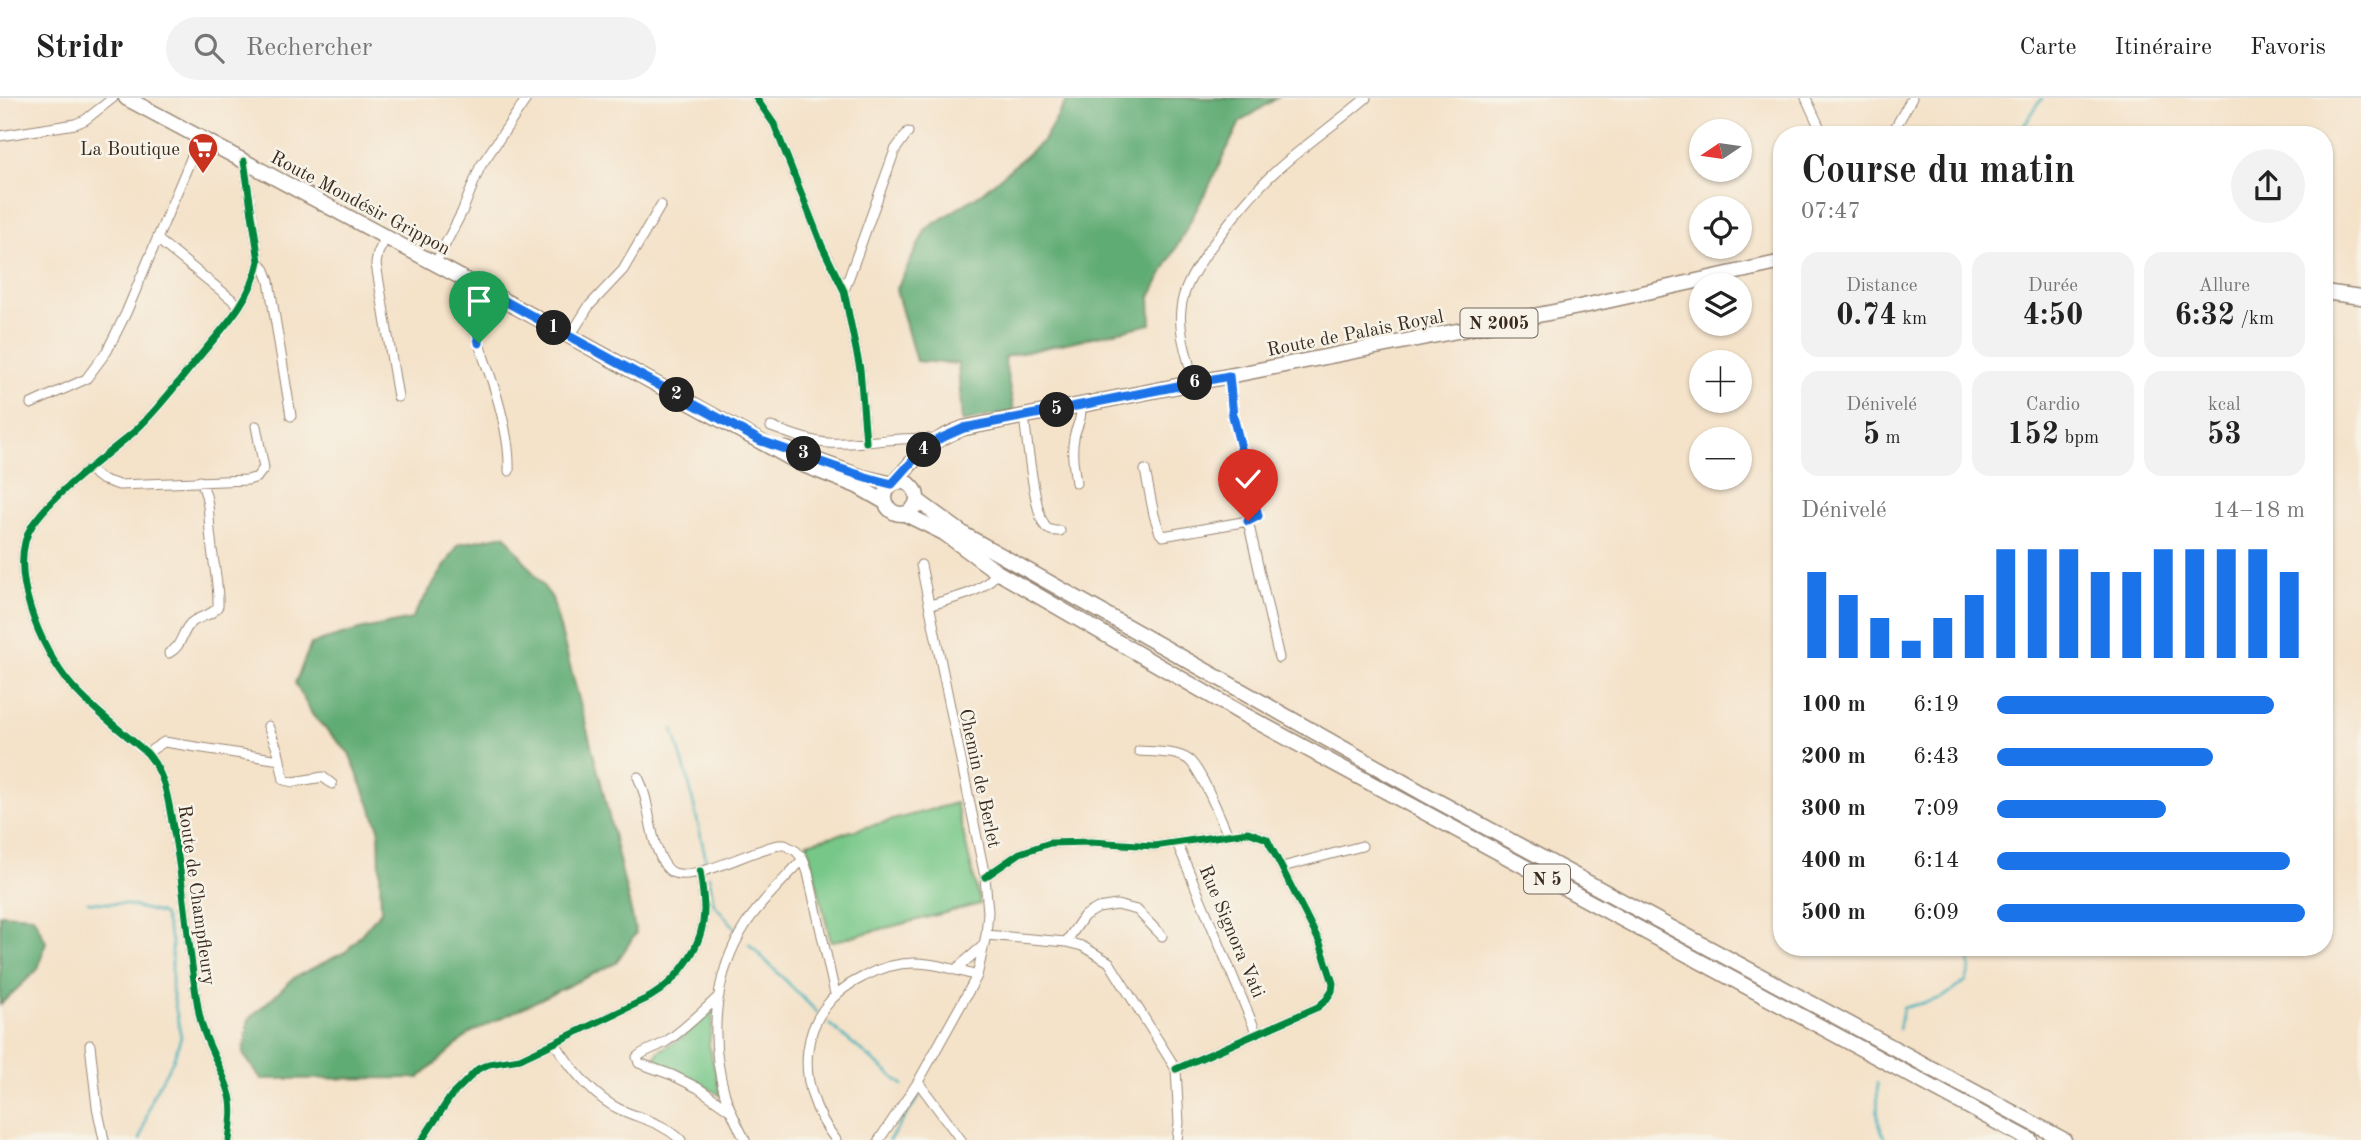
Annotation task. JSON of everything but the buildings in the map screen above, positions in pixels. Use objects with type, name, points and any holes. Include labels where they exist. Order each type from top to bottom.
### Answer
[{"type":"main road","name":"Route Mondésir Grippon","points":[[126,98],[570,336],[802,464],[857,486],[885,502]]},
{"type":"main road","name":"Route de Palais Royal","points":[[894,483],[919,454],[937,440],[964,428],[1584,306],[1773,263]]},
{"type":"main road","points":[[2333,293],[2361,297]]},
{"type":"main road","points":[[905,514],[913,509],[922,460],[937,440]]},
{"type":"main road","name":"Route Mondésir Grippon","points":[[761,441],[862,477],[894,483]]},
{"type":"main road","points":[[885,502],[886,492],[894,483]]},
{"type":"main road","name":"N 5","points":[[894,483],[908,483],[915,494],[969,537],[1428,796],[2064,1140]]},
{"type":"main road","name":"N 5","points":[[885,502],[893,513],[905,514],[944,533],[997,572],[1239,712],[2031,1140]]},
{"type":"main road","points":[[969,537],[996,560],[999,564],[997,572]]},
{"type":"street","points":[[0,136],[75,124],[85,120],[113,98]]},
{"type":"street","points":[[435,264],[462,212],[480,167],[527,98]]},
{"type":"street","points":[[756,98],[774,124],[822,246],[844,291],[860,369],[866,442]]},
{"type":"street","points":[[1194,383],[1181,325],[1184,293],[1192,275],[1250,196],[1278,168],[1367,98]]},
{"type":"street","points":[[1807,98],[1819,126]]},
{"type":"street","points":[[1896,126],[1912,98]]},
{"type":"street","points":[[844,291],[895,150],[908,132]]},
{"type":"street","points":[[31,404],[86,379],[107,351],[126,313],[200,137]]},
{"type":"street","name":"Route de Champfleury","points":[[229,1140],[232,1119],[230,1094],[206,1042],[199,1014],[181,866],[165,782],[148,753],[82,697],[65,678],[43,639],[26,587],[23,552],[33,524],[88,469],[137,429],[240,306],[253,285],[259,261],[244,161]]},
{"type":"street","points":[[570,336],[589,306],[623,270],[661,205]]},
{"type":"street","points":[[386,237],[376,264],[398,397]]},
{"type":"street","points":[[157,239],[240,306]]},
{"type":"street","points":[[259,261],[269,281],[291,416]]},
{"type":"street","points":[[481,288],[474,305],[475,323],[486,367],[493,382],[509,456],[509,471]]},
{"type":"street","points":[[1145,470],[1153,515],[1163,536],[1248,521],[1258,516],[1233,416],[1229,376]]},
{"type":"street","points":[[1076,483],[1073,444],[1081,419],[1080,406]]},
{"type":"street","points":[[1024,416],[1036,500],[1041,516],[1049,530],[1060,531]]},
{"type":"street","points":[[88,469],[101,479],[119,485],[247,481],[262,473],[264,462],[256,426]]},
{"type":"street","points":[[771,427],[827,443],[905,437],[937,440]]},
{"type":"street","points":[[169,653],[180,644],[188,626],[211,615],[218,606],[210,516],[206,492],[200,481]]},
{"type":"street","points":[[1248,521],[1279,658]]},
{"type":"street","name":"Chemin de Berlet","points":[[879,1140],[918,1082],[977,975],[988,912],[985,877],[921,565]]},
{"type":"street","points":[[930,605],[980,589],[987,585],[997,572]]},
{"type":"street","points":[[268,726],[278,751],[284,780],[287,782],[323,777],[332,784]]},
{"type":"street","points":[[148,753],[164,742],[280,760]]},
{"type":"street","points":[[1139,751],[1177,755],[1189,760],[1228,835]]},
{"type":"street","points":[[638,777],[648,801],[653,836],[664,862],[673,873],[700,872],[779,845],[790,848],[803,859],[813,890],[835,994]]},
{"type":"street","points":[[985,877],[1020,853],[1050,843],[1091,842],[1154,846],[1248,832],[1267,839],[1320,943],[1333,983],[1332,991],[1318,1007],[1176,1069]]},
{"type":"street","name":"Rue Signora Vati","points":[[1177,843],[1256,1032]]},
{"type":"street","points":[[1282,867],[1362,846]]},
{"type":"street","points":[[745,1140],[726,1098],[716,1055],[715,1024],[719,996],[727,963],[746,925],[803,859]]},
{"type":"street","points":[[422,1140],[452,1096],[478,1069],[489,1063],[520,1059],[659,992],[692,954],[701,935],[704,910],[700,872]]},
{"type":"street","points":[[1066,942],[1084,916],[1098,908],[1117,905],[1137,910],[1162,936]]},
{"type":"street","points":[[955,970],[985,940],[1066,942],[1082,946],[1109,962],[1176,1069],[1179,1123],[1177,1140]]},
{"type":"street","points":[[836,1140],[818,1111],[806,1073],[811,1033],[835,994],[853,981],[893,965],[921,963],[977,975]]},
{"type":"street","points":[[719,996],[664,1044],[642,1052],[637,1057],[639,1063],[689,1084],[732,1112]]},
{"type":"street","points":[[555,1042],[588,1085],[617,1108],[667,1127],[681,1140]]},
{"type":"street","points":[[90,1045],[97,1107],[104,1140]]},
{"type":"street","points":[[918,1082],[961,1140]]},
{"type":"green space","points":[[1068,98],[1277,98],[1240,122],[1150,297],[1151,324],[1004,357],[1014,411],[962,422],[958,364],[916,361],[896,290],[926,229],[983,192],[1043,141]]},
{"type":"green space","points":[[505,535],[552,598],[601,782],[636,933],[616,963],[470,1033],[419,1078],[261,1079],[243,1054],[249,1019],[295,977],[347,951],[381,911],[379,828],[349,753],[313,716],[295,683],[311,644],[411,619],[459,544]]},
{"type":"green space","points":[[956,803],[980,904],[831,942],[807,843]]},
{"type":"green space","points":[[0,914],[33,916],[46,942],[38,969],[0,1005]]},
{"type":"green space","points":[[714,1010],[709,1045],[721,1096],[692,1078],[661,1065],[655,1058],[659,1051],[683,1037]]},
{"type":"waterway","points":[[2024,126],[2042,98]]},
{"type":"waterway","points":[[673,729],[688,779],[707,864]]},
{"type":"waterway","points":[[709,876],[714,904],[737,930]]},
{"type":"waterway","points":[[88,902],[124,904],[160,913],[164,916],[172,944],[172,990],[181,1037],[173,1060],[152,1097],[140,1140]]},
{"type":"waterway","points":[[749,944],[817,1012]]},
{"type":"waterway","points":[[1899,1029],[1903,1008],[1942,998],[1966,981],[1970,968],[1969,956]]},
{"type":"waterway","points":[[829,1024],[903,1085]]},
{"type":"waterway","points":[[1877,1083],[1878,1121],[1885,1140]]},
{"type":"waterway","points":[[889,1140],[919,1097]]},
{"type":"cycle path","points":[[756,98],[774,124],[822,246],[844,291],[860,369],[866,442]]},
{"type":"cycle path","points":[[229,1140],[231,1098],[199,1013],[177,850],[162,779],[147,753],[89,704],[72,686],[49,653],[30,608],[23,562],[25,542],[33,524],[43,511],[144,423],[245,298],[259,261],[244,161]]},
{"type":"cycle path","points":[[985,877],[1020,853],[1050,843],[1091,842],[1154,846],[1248,832],[1267,839],[1320,943],[1333,983],[1332,991],[1318,1007],[1176,1069]]},
{"type":"cycle path","points":[[422,1140],[451,1096],[478,1069],[489,1064],[520,1059],[650,997],[671,981],[688,960],[700,936],[704,910],[700,871]]},
{"type":"place","name":"La Boutique","points":[[203,175]]},
{"type":"route","points":[[479,343],[474,305],[481,288],[761,441],[862,477],[892,484],[919,454],[951,432],[1229,376],[1233,416],[1258,516],[1248,521]]}]
